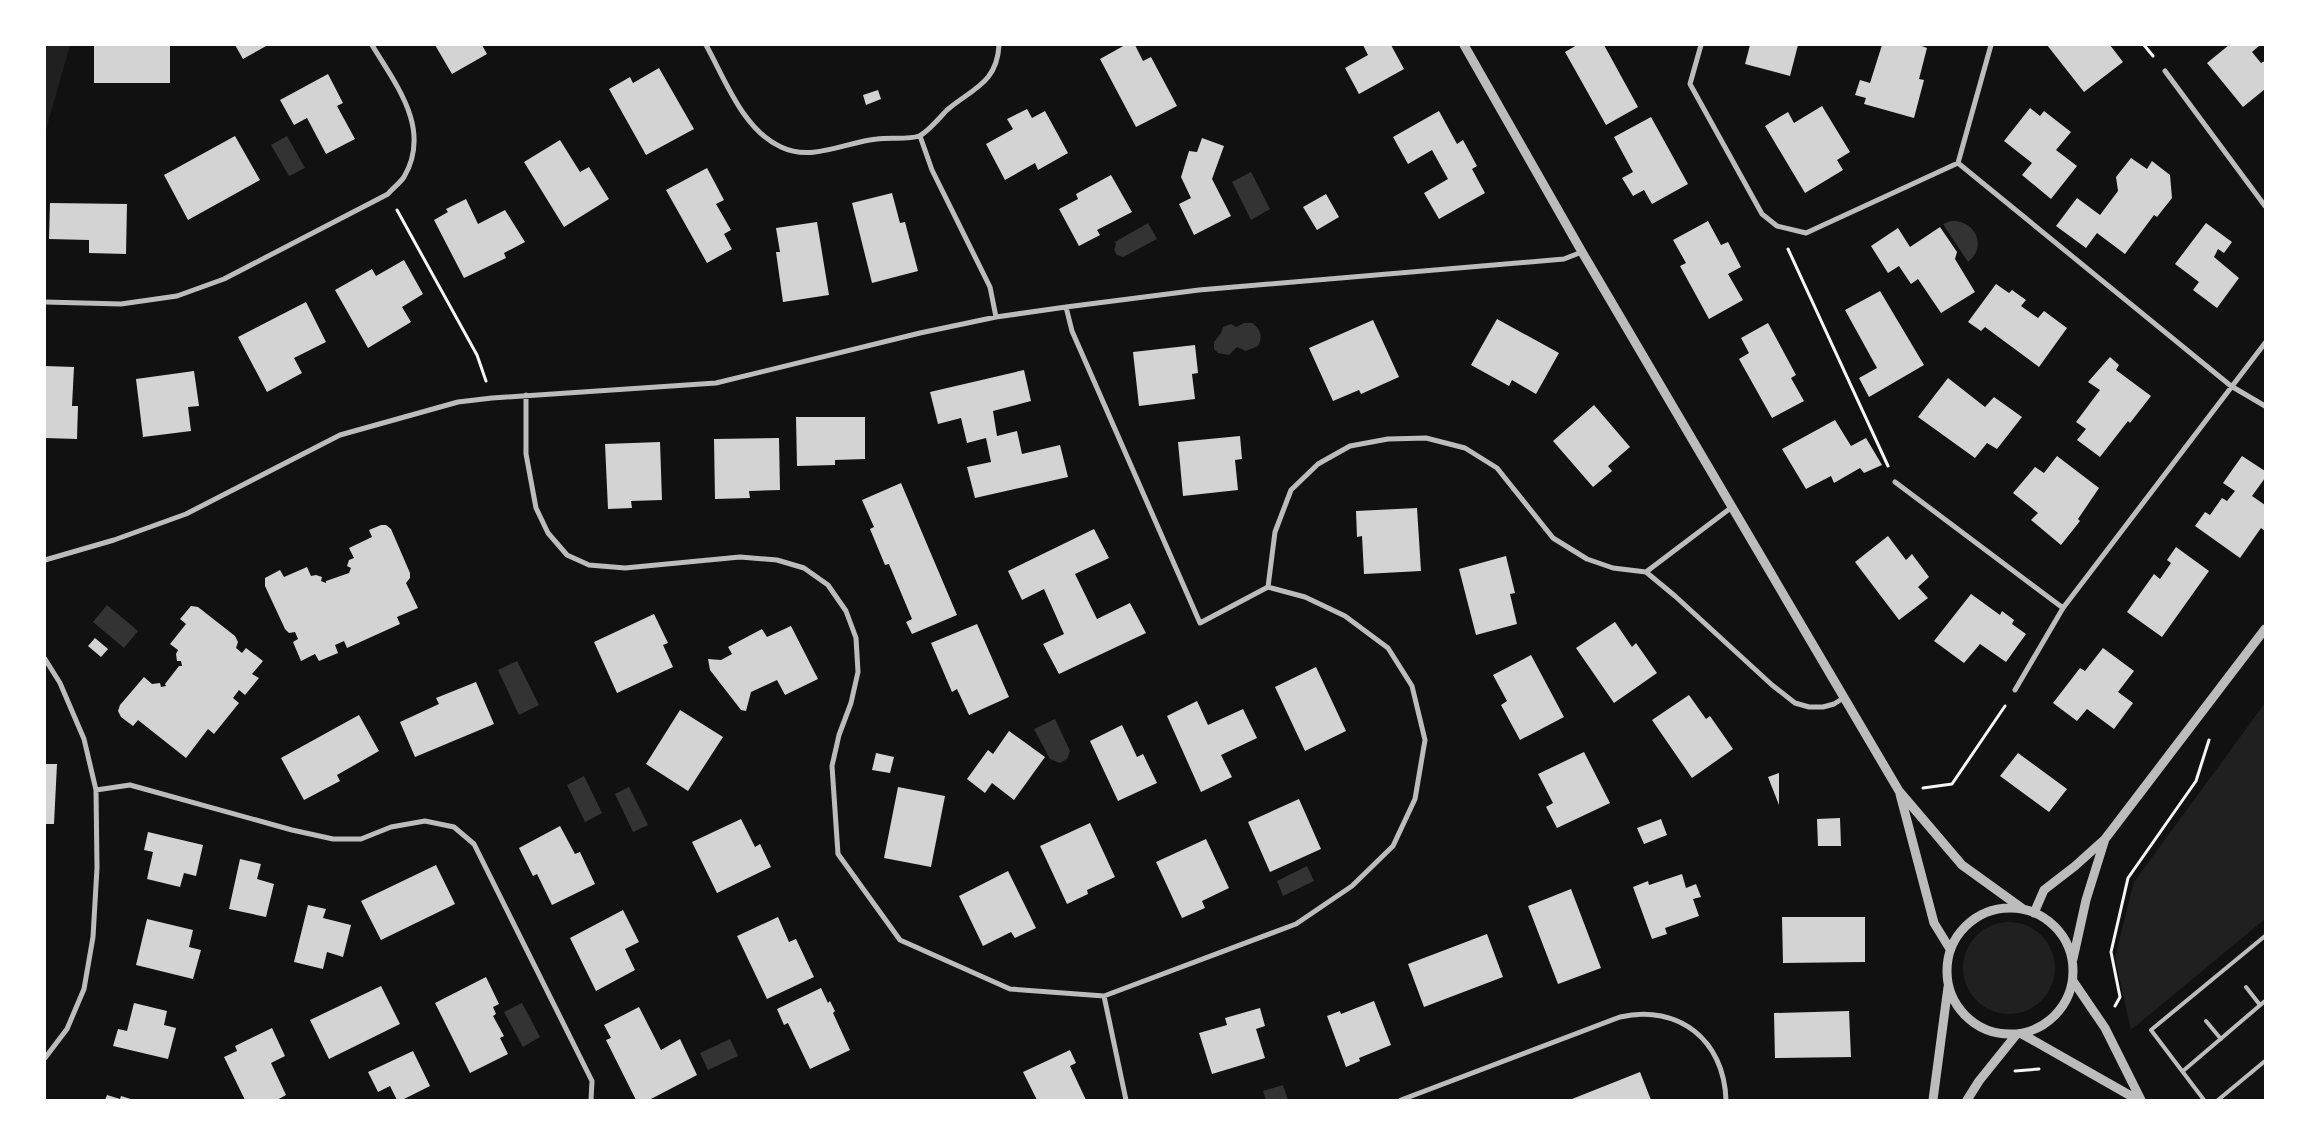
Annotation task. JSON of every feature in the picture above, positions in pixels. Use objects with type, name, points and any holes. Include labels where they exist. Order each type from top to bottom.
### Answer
[{"type":"street","points":[[45,302],[121,304],[177,296],[224,279],[388,194],[403,178],[412,158],[414,138],[410,108],[372,45]]},
{"type":"street","points":[[706,45],[742,110],[761,135],[781,148],[801,152],[821,151],[876,139],[920,136],[951,107],[979,88],[992,70],[999,45]]},
{"type":"street","points":[[1464,45],[1582,252],[1899,791],[1962,865],[2023,909],[2041,916],[2056,928],[2067,944],[2072,962],[2073,981],[2064,1005],[2046,1024],[2019,1034],[1994,1033],[1974,1024],[1958,1008],[1948,987]]},
{"type":"street","points":[[1700,45],[1690,84],[1762,214],[1777,226],[1806,233],[1958,163],[1991,45]]},
{"type":"street","points":[[2165,70],[2265,206]]},
{"type":"street","points":[[920,136],[932,170],[990,287],[996,317]]},
{"type":"street","points":[[1958,163],[2231,386],[2265,406]]},
{"type":"street","points":[[45,560],[114,540],[186,514],[340,435],[458,402],[716,383],[920,333],[996,317],[1199,290],[1564,259],[1582,252]]},
{"type":"street","points":[[526,396],[526,454],[536,508],[548,533],[567,555],[588,565],[625,568],[740,557],[777,560],[804,568],[828,585],[846,611],[856,638],[858,672],[851,704],[839,735],[832,766],[838,854],[900,940],[1010,989],[1104,996],[1296,924],[1352,886],[1393,846],[1415,798],[1425,740],[1412,686],[1388,648],[1346,616],[1305,597],[1268,587],[1200,623],[1072,331],[1066,308]]},
{"type":"street","points":[[2015,690],[2063,608],[2265,343]]},
{"type":"street","points":[[1268,587],[1275,532],[1291,490],[1318,464],[1350,446],[1388,439],[1426,438],[1465,448],[1497,468],[1554,538],[1586,559],[1613,568],[1646,572],[1675,596],[1772,686],[1795,703],[1809,707],[1823,707],[1834,704],[1844,697]]},
{"type":"street","points":[[1895,482],[2063,608]]},
{"type":"street","points":[[1646,572],[1732,507]]},
{"type":"street","points":[[2034,913],[2044,890],[2105,839],[2265,629]]},
{"type":"street","points":[[45,660],[60,683],[84,739],[96,790],[97,868],[94,937],[84,989],[67,1029],[45,1058]]},
{"type":"street","points":[[96,790],[130,785],[292,830],[333,839],[361,839],[391,827],[425,821],[454,827],[474,844],[592,1081],[592,1100]]},
{"type":"street","points":[[1899,791],[1934,923],[1950,949]]},
{"type":"street","points":[[2072,962],[2086,900],[2105,839]]},
{"type":"street","points":[[1933,1100],[1948,987],[1947,968],[1950,949],[1962,930],[1979,916],[2001,908],[2023,909]]},
{"type":"street","points":[[2073,981],[2101,1021],[2140,1100]]},
{"type":"street","points":[[1104,996],[1126,1100]]},
{"type":"street","points":[[1401,1100],[1620,1017],[1644,1013],[1656,1014],[1682,1023],[1704,1039],[1720,1064],[1726,1100]]},
{"type":"street","points":[[2019,1034],[2140,1100]]},
{"type":"street","points":[[1967,1100],[1979,1081],[2019,1034]]},
{"type":"lane","points":[[2204,1100],[2151,1030],[2265,936]]},
{"type":"lane","points":[[2246,987],[2260,1005]]},
{"type":"lane","points":[[2183,1071],[2265,1000]]},
{"type":"lane","points":[[2206,1021],[2220,1039]]},
{"type":"lane","points":[[2218,1100],[2265,1061]]},
{"type":"path","points":[[388,194],[477,355],[492,398]]},
{"type":"path","points":[[1777,226],[1895,482]]},
{"type":"path","points":[[1899,791],[1952,784],[2015,690]]},
{"type":"path","points":[[2101,1021],[2120,997],[2112,952],[2128,878],[2196,781],[2208,742],[2214,734]]},
{"type":"path","points":[[2012,1071],[2037,1069],[2049,1072],[2064,1057]]},
{"type":"shaded area","points":[[45,45],[70,45],[45,133]]},
{"type":"shaded area","points":[[287,136],[305,168],[289,176],[271,145]]},
{"type":"shaded area","points":[[1251,172],[1270,209],[1251,220],[1232,182]]},
{"type":"shaded area","points":[[1951,221],[1967,225],[1976,235],[1977,249],[1974,256],[1968,262],[1943,224]]},
{"type":"shaded area","points":[[1148,223],[1157,239],[1123,257],[1117,255],[1114,250],[1115,242]]},
{"type":"shaded area","points":[[1244,323],[1252,323],[1259,331],[1260,339],[1258,346],[1246,351],[1237,347],[1229,355],[1218,353],[1214,349],[1214,342],[1223,327],[1231,324],[1236,327]]},
{"type":"shaded area","points":[[107,605],[138,631],[124,648],[93,622]]},
{"type":"shaded area","points":[[517,661],[539,705],[519,715],[498,670]]},
{"type":"shaded area","points":[[2265,703],[2265,919],[2131,1030],[2115,958],[2134,882]]},
{"type":"shaded area","points":[[1055,719],[1070,751],[1067,759],[1060,763],[1050,759],[1034,729]]},
{"type":"shaded area","points":[[584,776],[602,813],[585,822],[567,785]]},
{"type":"shaded area","points":[[629,787],[648,825],[633,832],[615,794]]},
{"type":"shaded area","points":[[1307,866],[1314,881],[1283,896],[1277,881]]},
{"type":"shaded area","points":[[2000,922],[2018,922],[2035,929],[2048,942],[2055,959],[2055,977],[2048,994],[2035,1007],[2018,1014],[2000,1014],[1983,1007],[1970,994],[1963,977],[1963,959],[1970,942],[1983,929]]},
{"type":"shaded area","points":[[522,1003],[540,1037],[523,1047],[504,1012]]},
{"type":"shaded area","points":[[730,1039],[738,1056],[708,1070],[700,1053]]},
{"type":"shaded area","points":[[1283,1085],[1288,1100],[1266,1100],[1263,1091]]},
{"type":"building","points":[[94,45],[170,45],[170,83],[94,83]]},
{"type":"building","points":[[235,45],[268,45],[243,59]]},
{"type":"building","points":[[435,45],[482,45],[487,54],[452,74]]},
{"type":"building","points":[[1125,45],[1135,45],[1143,61],[1151,57],[1177,106],[1136,127],[1100,59]]},
{"type":"building","points":[[1363,45],[1391,45],[1404,69],[1359,94],[1345,68],[1368,55]]},
{"type":"building","points":[[1577,45],[1604,45],[1638,107],[1606,125],[1565,52]]},
{"type":"building","points":[[1750,45],[1798,45],[1790,76],[1745,64]]},
{"type":"building","points":[[1882,45],[1919,45],[1927,48],[1919,79],[1924,80],[1914,118],[1864,104],[1866,98],[1855,95],[1860,80],[1870,83]]},
{"type":"building","points":[[2047,45],[2110,45],[2123,62],[2084,92]]},
{"type":"building","points":[[2229,45],[2260,45],[2252,52],[2261,63],[2265,61],[2265,89],[2243,107],[2207,63]]},
{"type":"building","points":[[659,68],[694,129],[646,155],[609,89],[630,77],[633,83]]},
{"type":"building","points":[[328,74],[343,103],[337,106],[355,139],[326,154],[307,118],[294,125],[280,100]]},
{"type":"building","points":[[878,90],[881,99],[866,105],[863,95]]},
{"type":"building","points":[[1822,106],[1850,152],[1837,160],[1843,170],[1805,193],[1765,126],[1788,112],[1794,123]]},
{"type":"building","points":[[2030,108],[2040,116],[2044,111],[2071,132],[2056,150],[2077,166],[2051,199],[2022,175],[2032,163],[2004,141]]},
{"type":"building","points":[[1027,109],[1032,118],[1045,111],[1068,153],[1038,170],[1035,163],[1005,180],[986,144],[1013,129],[1007,119]]},
{"type":"building","points":[[1439,111],[1457,144],[1463,140],[1477,166],[1472,169],[1485,193],[1439,219],[1424,193],[1448,179],[1432,150],[1408,164],[1393,137]]},
{"type":"building","points":[[1651,117],[1688,184],[1652,204],[1644,190],[1633,196],[1622,178],[1633,172],[1614,137]]},
{"type":"building","points":[[235,136],[260,180],[188,220],[164,175]]},
{"type":"building","points":[[1202,138],[1224,146],[1212,179],[1231,216],[1194,235],[1179,204],[1191,198],[1181,177],[1189,151],[1197,152]]},
{"type":"building","points":[[560,140],[580,172],[589,167],[609,199],[564,227],[524,162]]},
{"type":"building","points":[[2131,158],[2147,169],[2152,161],[2170,175],[2172,198],[2157,217],[2154,215],[2125,254],[2097,233],[2086,248],[2056,226],[2077,198],[2100,215],[2118,191],[2116,177]]},
{"type":"building","points":[[707,168],[724,200],[716,204],[731,230],[724,234],[732,249],[707,263],[666,190]]},
{"type":"building","points":[[1111,175],[1132,212],[1097,230],[1100,235],[1079,246],[1059,209],[1078,199],[1076,194]]},
{"type":"building","points":[[892,193],[900,223],[905,222],[918,271],[872,283],[852,203]]},
{"type":"building","points":[[1326,194],[1339,217],[1317,230],[1303,207]]},
{"type":"building","points":[[466,199],[478,224],[505,210],[525,242],[504,253],[506,258],[464,278],[434,220],[448,212],[446,209]]},
{"type":"building","points":[[50,203],[127,204],[126,254],[89,253],[89,240],[49,239]]},
{"type":"building","points":[[1708,221],[1721,245],[1728,242],[1741,267],[1728,274],[1743,300],[1709,319],[1680,266],[1686,263],[1673,240]]},
{"type":"building","points":[[817,222],[829,295],[783,302],[776,252],[780,252],[776,228]]},
{"type":"building","points":[[2206,223],[2232,242],[2224,253],[2218,249],[2214,257],[2239,278],[2217,308],[2193,290],[2199,282],[2175,264]]},
{"type":"building","points":[[1940,227],[1957,252],[1955,259],[1975,292],[1941,313],[1918,279],[1911,284],[1899,266],[1888,273],[1871,246],[1898,228],[1910,247]]},
{"type":"building","points":[[404,260],[423,294],[402,307],[411,322],[368,348],[335,290],[372,269],[376,276]]},
{"type":"building","points":[[1996,284],[2009,293],[2012,290],[2026,300],[2021,306],[2038,318],[2044,311],[2067,328],[2039,367],[1985,327],[1981,331],[1968,322]]},
{"type":"building","points":[[1880,291],[1924,365],[1869,397],[1859,378],[1877,368],[1845,310]]},
{"type":"building","points":[[306,302],[326,342],[294,358],[302,373],[267,392],[238,337]]},
{"type":"building","points":[[1497,319],[1559,353],[1536,394],[1512,380],[1509,386],[1471,365]]},
{"type":"building","points":[[1373,320],[1399,377],[1361,394],[1359,390],[1333,401],[1309,348]]},
{"type":"building","points":[[1768,323],[1796,375],[1791,378],[1804,401],[1772,418],[1739,359],[1749,353],[1741,338]]},
{"type":"building","points":[[1195,345],[1198,373],[1192,374],[1195,399],[1139,406],[1133,352]]},
{"type":"building","points":[[2110,357],[2119,365],[2116,370],[2151,396],[2130,423],[2128,421],[2100,457],[2077,440],[2086,429],[2076,422],[2100,390],[2088,382]]},
{"type":"building","points":[[45,366],[74,367],[72,406],[78,406],[77,439],[45,438]]},
{"type":"building","points":[[1024,370],[1031,401],[993,411],[997,436],[1017,431],[1022,454],[1060,445],[1068,477],[975,498],[967,467],[991,462],[986,438],[967,443],[961,418],[938,424],[930,392]]},
{"type":"building","points":[[194,371],[199,406],[188,407],[191,431],[143,437],[136,379]]},
{"type":"building","points":[[1948,378],[1985,407],[1994,397],[2022,417],[1997,449],[1987,443],[1975,458],[1918,417]]},
{"type":"building","points":[[1594,405],[1630,447],[1608,466],[1612,471],[1593,487],[1553,441]]},
{"type":"building","points":[[796,417],[865,417],[865,459],[835,460],[835,465],[797,466]]},
{"type":"building","points":[[1835,420],[1851,446],[1866,438],[1882,465],[1864,473],[1860,468],[1834,483],[1831,476],[1806,489],[1782,449]]},
{"type":"building","points":[[1240,436],[1242,459],[1235,460],[1238,490],[1183,496],[1178,442]]},
{"type":"building","points":[[779,438],[780,490],[749,491],[750,498],[715,499],[714,439]]},
{"type":"building","points":[[660,442],[662,500],[631,501],[632,508],[608,509],[605,444]]},
{"type":"building","points":[[2057,456],[2099,488],[2078,519],[2080,521],[2061,545],[2031,520],[2038,513],[2013,493],[2035,467],[2044,473]]},
{"type":"building","points":[[2242,456],[2265,471],[2265,478],[2252,496],[2265,505],[2265,531],[2261,528],[2240,558],[2195,526],[2205,512],[2210,515],[2222,498],[2227,501],[2235,491],[2223,483]]},
{"type":"building","points":[[901,483],[957,615],[912,634],[906,622],[912,619],[889,564],[885,565],[870,529],[874,527],[862,500]]},
{"type":"building","points":[[1417,508],[1421,571],[1364,574],[1362,536],[1357,537],[1356,511]]},
{"type":"building","points":[[386,525],[391,529],[410,573],[410,578],[406,583],[418,608],[397,617],[400,624],[347,648],[344,641],[335,645],[338,653],[319,661],[315,654],[301,661],[293,642],[298,639],[295,632],[289,633],[285,629],[265,586],[265,578],[280,570],[284,577],[307,567],[311,576],[322,577],[321,581],[326,583],[326,581],[349,573],[351,568],[347,566],[349,560],[354,558],[349,548],[372,537],[369,530]]},
{"type":"building","points":[[1094,529],[1109,558],[1075,574],[1097,619],[1130,603],[1146,633],[1059,674],[1043,644],[1064,634],[1044,589],[1022,600],[1008,571]]},
{"type":"building","points":[[1888,536],[1906,560],[1912,554],[1929,577],[1918,587],[1928,598],[1899,620],[1855,562]]},
{"type":"building","points":[[2176,547],[2209,571],[2162,637],[2127,612],[2154,574],[2160,579],[2171,563],[2167,560]]},
{"type":"building","points":[[1506,556],[1515,593],[1510,594],[1517,624],[1476,635],[1459,569]]},
{"type":"building","points":[[1971,594],[2000,615],[2002,611],[2014,620],[2012,624],[2026,634],[2006,662],[1980,644],[1964,663],[1934,641]]},
{"type":"building","points":[[191,606],[198,607],[235,636],[238,642],[236,648],[242,653],[246,648],[263,661],[252,674],[259,678],[245,695],[239,690],[233,698],[239,703],[214,734],[208,729],[186,758],[138,720],[133,726],[121,717],[118,711],[120,705],[144,677],[152,684],[160,683],[161,687],[166,686],[165,684],[179,666],[182,666],[181,661],[177,661],[176,654],[178,650],[170,644],[186,624],[180,619]]},
{"type":"building","points":[[654,614],[668,643],[663,645],[673,667],[617,693],[594,642]]},
{"type":"building","points":[[1615,622],[1632,647],[1636,643],[1657,673],[1614,703],[1576,648]]},
{"type":"building","points":[[977,624],[1009,697],[969,715],[957,689],[952,692],[931,643]]},
{"type":"building","points":[[791,626],[818,679],[785,695],[777,680],[751,692],[746,711],[741,710],[710,670],[708,659],[721,660],[732,654],[728,647],[762,629],[767,637]]},
{"type":"building","points":[[95,638],[108,649],[101,657],[88,646]]},
{"type":"building","points":[[2103,648],[2134,671],[2118,692],[2133,703],[2114,729],[2087,709],[2077,721],[2053,703],[2080,668],[2085,671]]},
{"type":"building","points":[[1531,655],[1564,717],[1520,740],[1501,705],[1507,701],[1493,675]]},
{"type":"building","points":[[1316,667],[1346,731],[1305,751],[1275,687]]},
{"type":"building","points":[[476,682],[494,724],[415,757],[400,722],[439,704],[436,698]]},
{"type":"building","points":[[1689,695],[1706,719],[1710,716],[1733,749],[1692,778],[1652,720]]},
{"type":"building","points":[[1197,701],[1208,725],[1243,709],[1257,738],[1221,755],[1232,777],[1201,792],[1167,716]]},
{"type":"building","points":[[680,710],[723,737],[688,791],[646,764]]},
{"type":"building","points":[[359,715],[379,751],[337,775],[340,781],[304,800],[281,758]]},
{"type":"building","points":[[1122,725],[1137,757],[1143,754],[1157,783],[1118,801],[1090,741]]},
{"type":"building","points":[[1009,731],[1045,757],[1014,800],[992,783],[985,793],[967,779],[988,750],[993,754]]},
{"type":"building","points":[[1584,752],[1610,803],[1557,828],[1546,807],[1553,803],[1538,774]]},
{"type":"building","points":[[876,753],[894,757],[890,773],[872,770]]},
{"type":"building","points":[[2018,753],[2067,789],[2049,812],[2000,776]]},
{"type":"building","points":[[45,764],[57,764],[54,824],[45,824]]},
{"type":"building","points":[[1779,773],[1779,805],[1768,777]]},
{"type":"building","points":[[898,787],[945,796],[931,867],[884,858]]},
{"type":"building","points":[[1299,799],[1321,849],[1270,872],[1248,822]]},
{"type":"building","points":[[1840,818],[1841,846],[1818,846],[1817,819]]},
{"type":"building","points":[[741,819],[755,847],[760,844],[771,867],[717,893],[692,842]]},
{"type":"building","points":[[1661,819],[1667,835],[1644,844],[1637,828]]},
{"type":"building","points":[[1090,823],[1115,877],[1087,890],[1088,894],[1067,904],[1040,846]]},
{"type":"building","points":[[560,826],[575,854],[580,852],[595,884],[552,905],[537,874],[533,876],[519,848]]},
{"type":"building","points":[[148,832],[203,845],[196,876],[184,873],[180,887],[147,879],[153,852],[144,850]]},
{"type":"building","points":[[1206,839],[1229,888],[1202,901],[1205,908],[1182,918],[1156,862]]},
{"type":"building","points":[[240,859],[261,864],[257,879],[274,884],[266,917],[229,909]]},
{"type":"building","points":[[436,865],[455,904],[381,940],[361,901]]},
{"type":"building","points":[[1008,871],[1036,928],[1015,938],[1011,932],[983,946],[959,896]]},
{"type":"building","points":[[1682,874],[1686,888],[1696,884],[1701,897],[1693,899],[1699,916],[1665,928],[1667,934],[1652,939],[1633,887],[1648,881],[1649,885]]},
{"type":"building","points":[[1571,889],[1601,968],[1558,984],[1528,906]]},
{"type":"building","points":[[308,905],[326,909],[323,918],[351,925],[343,957],[327,952],[323,969],[294,962]]},
{"type":"building","points":[[623,910],[639,942],[625,949],[635,970],[596,991],[570,938]]},
{"type":"building","points":[[778,917],[789,942],[796,939],[814,977],[767,999],[737,936]]},
{"type":"building","points":[[1782,917],[1865,917],[1865,962],[1783,963]]},
{"type":"building","points":[[147,919],[193,930],[189,947],[201,950],[193,979],[136,965]]},
{"type":"building","points":[[1487,934],[1503,977],[1424,1007],[1408,964]]},
{"type":"building","points":[[486,977],[499,1004],[493,1007],[496,1014],[493,1016],[504,1036],[500,1038],[508,1054],[470,1073],[435,1003]]},
{"type":"building","points":[[381,986],[400,1024],[329,1059],[310,1020]]},
{"type":"building","points":[[821,988],[828,1003],[830,1001],[835,1011],[833,1013],[850,1050],[810,1069],[788,1023],[784,1025],[777,1009]]},
{"type":"building","points":[[1374,1001],[1391,1045],[1359,1058],[1360,1061],[1346,1067],[1327,1016],[1340,1011],[1341,1014]]},
{"type":"building","points":[[134,1003],[167,1011],[164,1025],[176,1028],[168,1059],[113,1046],[118,1029],[127,1031]]},
{"type":"building","points":[[639,1007],[661,1050],[680,1039],[697,1075],[649,1100],[636,1100],[606,1040],[611,1038],[604,1025]]},
{"type":"building","points":[[1260,1008],[1265,1026],[1256,1029],[1265,1058],[1212,1074],[1199,1033],[1227,1025],[1225,1018]]},
{"type":"building","points":[[1849,1011],[1851,1057],[1775,1058],[1774,1013]]},
{"type":"building","points":[[272,1028],[285,1056],[271,1063],[286,1095],[277,1100],[245,1100],[224,1057],[237,1051],[235,1046]]},
{"type":"building","points":[[1070,1050],[1076,1063],[1070,1066],[1086,1100],[1037,1100],[1023,1072]]},
{"type":"building","points":[[413,1051],[430,1086],[402,1100],[397,1100],[390,1086],[378,1092],[368,1072]]},
{"type":"building","points":[[1640,1072],[1651,1100],[1572,1100],[1572,1099]]},
{"type":"building","points":[[107,1095],[120,1099],[121,1096],[134,1100],[105,1100]]}]
